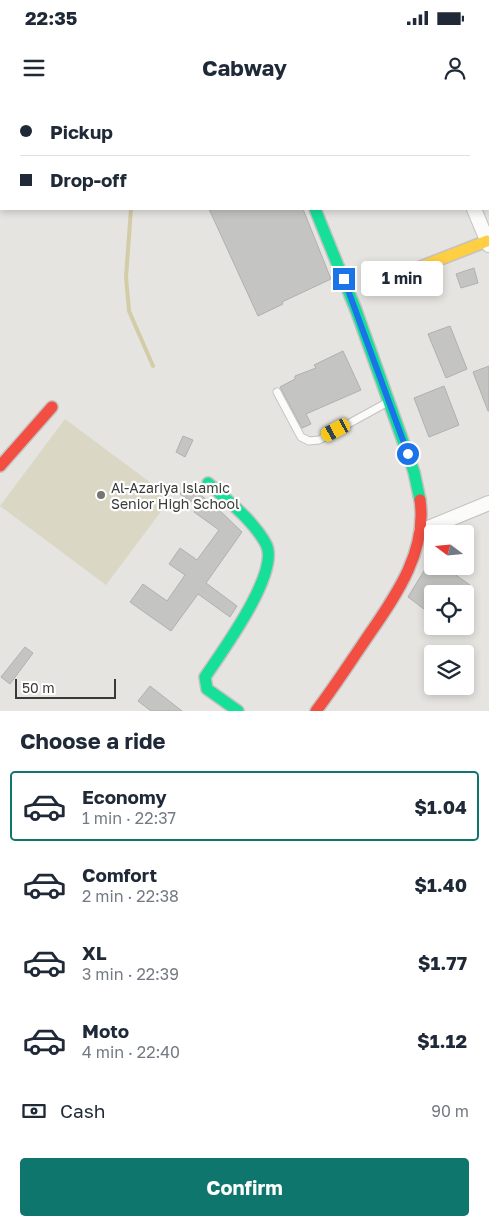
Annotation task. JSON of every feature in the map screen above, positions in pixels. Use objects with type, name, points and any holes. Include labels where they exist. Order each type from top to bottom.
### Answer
[{"type":"street","points":[[315,210],[356,310],[414,472],[420,494],[421,531],[413,557],[399,588],[316,711]]},
{"type":"street","points":[[410,272],[488,243],[474,210]]},
{"type":"street","points":[[0,466],[52,408]]},
{"type":"street","points":[[208,483],[249,521],[267,545],[270,554],[254,602],[205,677],[207,688],[238,711]]},
{"type":"street","points":[[421,531],[489,503]]},
{"type":"lane","points":[[277,392],[301,437],[309,441],[319,440],[389,402]]},
{"type":"shaded area","points":[[65,419],[171,498],[106,585],[0,506]]},
{"type":"building","points":[[209,210],[303,210],[331,279],[282,302],[283,304],[258,316]]},
{"type":"building","points":[[474,268],[478,283],[461,288],[456,274]]},
{"type":"building","points":[[450,326],[467,369],[446,378],[428,334]]},
{"type":"building","points":[[343,351],[361,390],[306,414],[311,424],[302,428],[280,387],[295,379],[295,376],[316,368],[314,365]]},
{"type":"building","points":[[489,366],[489,411],[488,411],[473,372]]},
{"type":"building","points":[[444,386],[459,425],[429,437],[414,398]]},
{"type":"building","points":[[183,436],[193,440],[185,457],[176,452]]},
{"type":"building","points":[[186,485],[213,504],[242,532],[206,583],[237,606],[230,617],[198,594],[171,631],[130,602],[143,584],[167,601],[185,575],[169,564],[180,548],[197,560],[219,530],[194,512],[198,506],[180,494]]},
{"type":"building","points":[[424,571],[424,575],[456,575],[470,585],[424,585],[424,609],[408,597]]},
{"type":"building","points":[[25,647],[33,653],[10,684],[1,677]]},
{"type":"building","points":[[150,686],[182,711],[151,711],[138,701]]},
{"type":"waterway","points":[[131,210],[126,277],[129,311],[153,366]]},
{"type":"traffic: fast","points":[[315,210],[356,310],[414,472],[420,500]]},
{"type":"traffic: fast","points":[[208,483],[240,511],[261,535],[266,544],[268,557],[265,573],[258,592],[235,632],[205,677],[207,689],[238,711]]},
{"type":"traffic: slow","points":[[410,271],[487,241]]},
{"type":"traffic: jam","points":[[0,466],[52,407]]},
{"type":"traffic: jam","points":[[316,711],[384,612],[405,577],[413,559],[418,540],[421,520],[420,500]]},
{"type":"place","name":"Al-Azariya Islamic Senior High School","points":[[101,495]]},
{"type":"route","points":[[344,279],[408,454]]}]
